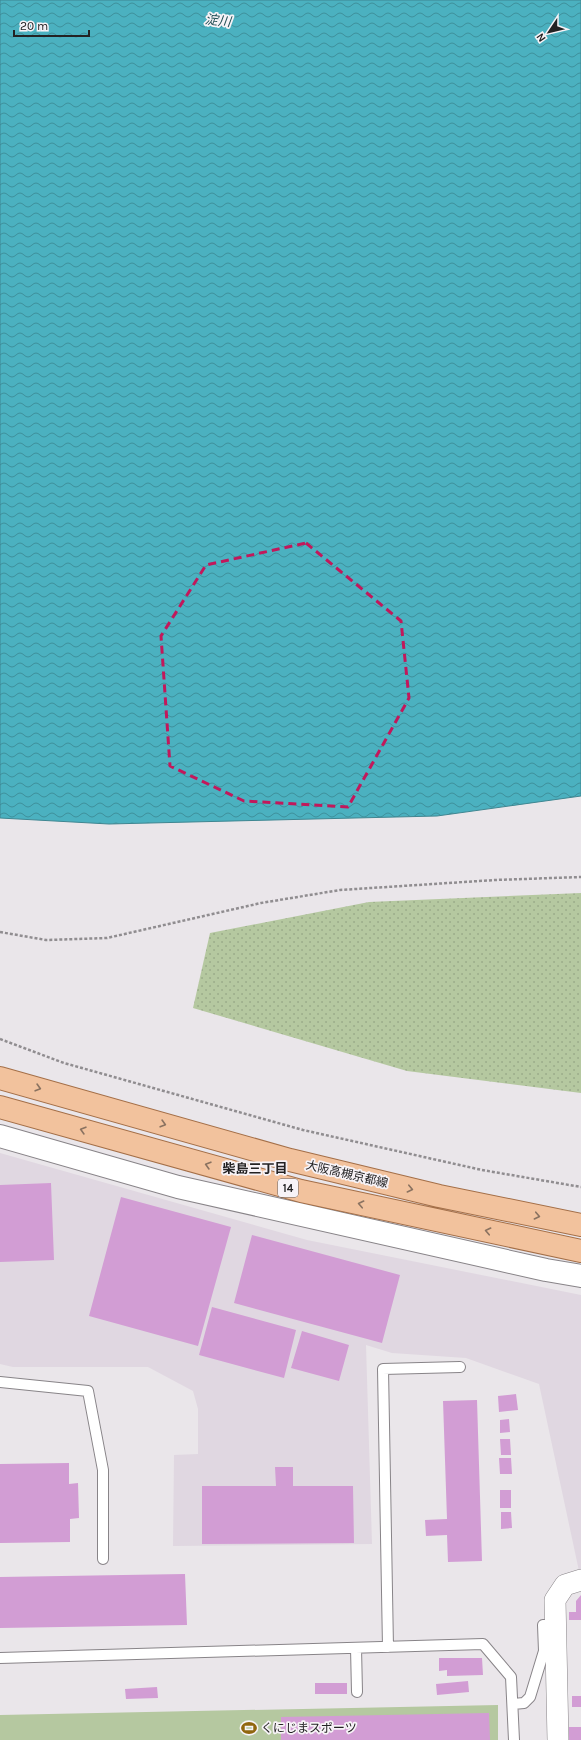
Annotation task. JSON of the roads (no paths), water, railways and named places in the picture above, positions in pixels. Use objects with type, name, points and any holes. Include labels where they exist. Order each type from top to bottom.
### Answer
[{"type":"main road","name":"大阪高槻京都線","points":[[0,1078],[290,1160],[439,1196],[581,1225]]},
{"type":"main road","name":"14","points":[[0,1107],[301,1191],[581,1251]]},
{"type":"street","points":[[0,1136],[178,1187],[546,1270],[581,1276]]},
{"type":"street","points":[[558,1740],[555,1600],[565,1585],[581,1580]]},
{"type":"lane","points":[[388,1647],[383,1369],[460,1366]]},
{"type":"lane","points":[[0,1382],[88,1391],[103,1470],[103,1559]]},
{"type":"lane","points":[[513,1704],[524,1703],[530,1698],[544,1651],[544,1625],[556,1624]]},
{"type":"lane","points":[[0,1658],[483,1644],[511,1677],[514,1740]]},
{"type":"lane","points":[[356,1648],[357,1692]]},
{"type":"water","name":"淀川","points":[[0,0],[581,0],[581,796],[437,816],[109,824],[0,818]]},
{"type":"place","name":"くにじまスポーツ","points":[[249,1728]]},
{"type":"district","name":"柴島三丁目","points":[[255,1168]]}]
